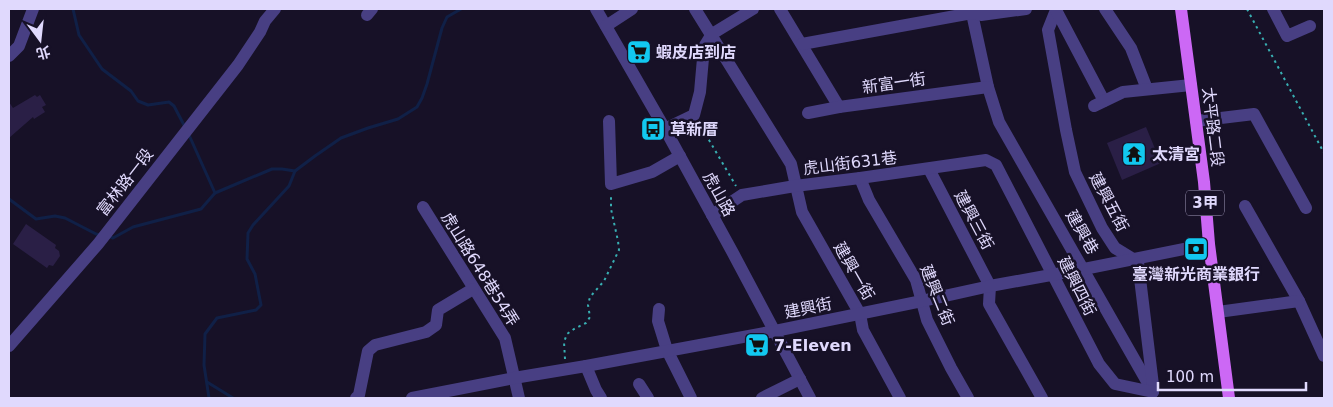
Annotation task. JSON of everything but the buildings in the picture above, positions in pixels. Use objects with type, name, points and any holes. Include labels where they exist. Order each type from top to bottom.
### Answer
[{"type":"main road","name":"太平路二段","points":[[1181,9],[1204,182],[1209,244],[1229,398]]},
{"type":"street","points":[[9,56],[20,46],[33,9]]},
{"type":"street","name":"富林路一段","points":[[9,346],[98,244],[238,66],[275,9]]},
{"type":"street","name":"富林路一段","points":[[260,32],[283,9]]},
{"type":"street","name":"虎山路","points":[[596,9],[666,129],[810,398]]},
{"type":"street","points":[[606,26],[632,9]]},
{"type":"street","name":"建興一街","points":[[695,9],[791,164],[802,212],[860,314],[862,330],[900,398]]},
{"type":"street","points":[[666,129],[694,115],[700,92],[704,47],[712,34],[753,9]]},
{"type":"street","points":[[780,9],[839,107]]},
{"type":"street","points":[[802,44],[972,11],[981,14],[1026,9]]},
{"type":"street","points":[[1055,9],[1099,104],[1123,92],[1191,85]]},
{"type":"street","name":"建興五街","points":[[1055,9],[1048,30],[1075,172],[1102,228],[1115,248],[1133,259]]},
{"type":"street","points":[[1106,9],[1131,48],[1147,89]]},
{"type":"street","points":[[1273,9],[1288,36],[1310,26]]},
{"type":"street","points":[[972,11],[988,86]]},
{"type":"street","name":"新富一街","points":[[808,113],[988,86]]},
{"type":"street","name":"建興巷","points":[[988,86],[999,122],[1154,395]]},
{"type":"street","points":[[1196,121],[1254,114],[1306,208]]},
{"type":"street","points":[[609,121],[611,184],[652,172],[680,156]]},
{"type":"street","name":"虎山街631巷","points":[[712,215],[742,195],[986,160],[996,165]]},
{"type":"street","name":"建興四街","points":[[996,165],[1099,364],[1115,384],[1154,395]]},
{"type":"street","name":"建興三街","points":[[929,168],[990,286]]},
{"type":"street","name":"建興二街","points":[[860,178],[869,200],[916,280],[927,320],[968,398]]},
{"type":"street","points":[[1245,206],[1299,301],[1324,356]]},
{"type":"street","name":"虎山路648巷54弄","points":[[423,207],[505,338],[519,398]]},
{"type":"street","name":"建興街","points":[[412,398],[774,331],[990,286],[1209,244]]},
{"type":"street","points":[[1133,259],[1138,262],[1154,395]]},
{"type":"street","points":[[990,286],[989,304],[1042,398]]},
{"type":"street","points":[[356,398],[368,351],[375,345],[426,332],[436,325],[438,310],[473,289]]},
{"type":"street","points":[[1218,312],[1299,301]]},
{"type":"street","points":[[659,309],[658,321],[668,350],[691,398]]},
{"type":"street","points":[[586,366],[601,398]]},
{"type":"street","points":[[762,398],[800,380]]},
{"type":"street","points":[[639,384],[648,398]]},
{"type":"path","points":[[1247,9],[1324,153]]},
{"type":"path","points":[[694,115],[742,195]]},
{"type":"path","points":[[565,370],[564,342],[567,334],[574,328],[586,323],[590,317],[588,305],[590,297],[604,281],[619,250],[611,209],[611,184]]},
{"type":"waterway","points":[[73,9],[79,35],[102,69],[131,91],[138,101],[148,105],[169,102],[174,106],[185,127]]},
{"type":"waterway","points":[[209,398],[204,365],[205,334],[217,318],[256,310],[261,305],[255,274],[247,259],[248,233],[253,225],[289,186],[295,171],[315,156],[341,138],[398,119],[417,107],[427,84],[442,28],[447,17],[461,9]]},
{"type":"waterway","points":[[189,135],[215,193]]},
{"type":"waterway","points":[[108,236],[113,238],[133,227],[201,209],[215,193],[272,169],[295,171]]},
{"type":"waterway","points":[[9,199],[36,219],[55,216],[65,218],[100,235]]},
{"type":"waterway","points":[[207,382],[233,398]]},
{"type":"place","name":"蝦皮店到店","points":[[639,52]]},
{"type":"place","name":"草新厝","points":[[653,129]]},
{"type":"place","name":"太清宮","points":[[1134,154]]},
{"type":"place","name":"臺灣新光商業銀行","points":[[1196,249]]},
{"type":"place","name":"7-Eleven","points":[[757,345]]}]
